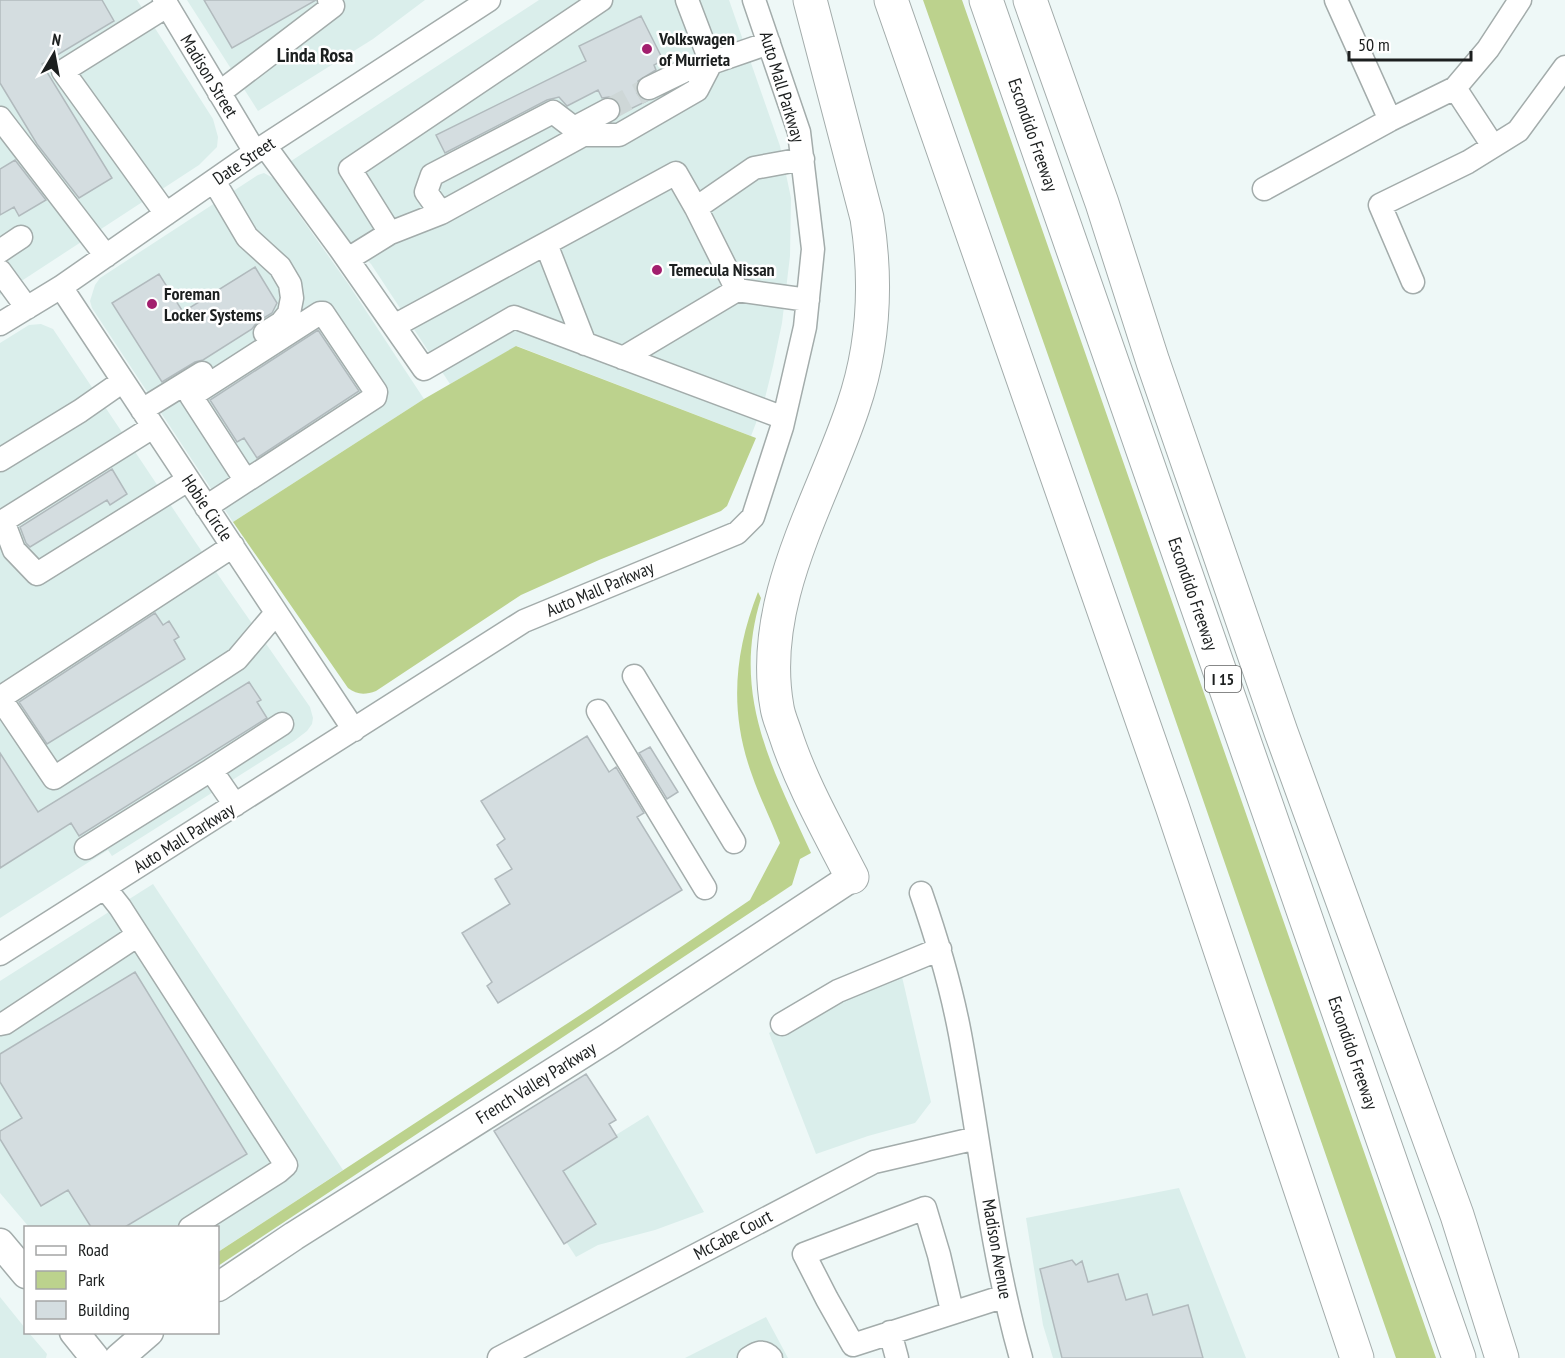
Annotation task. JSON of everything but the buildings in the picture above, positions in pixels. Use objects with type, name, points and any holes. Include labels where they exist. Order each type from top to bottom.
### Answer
[{"type":"highway","points":[[810,0],[867,218],[873,255],[873,318],[854,406],[791,569],[776,622],[774,664],[777,707],[794,762],[852,877]]},
{"type":"highway","points":[[891,0],[1172,806],[1356,1358]]},
{"type":"highway","name":"Escondido Freeway","points":[[986,0],[1459,1358]]},
{"type":"highway","points":[[1030,0],[1102,202],[1153,362],[1281,732],[1457,1215],[1502,1358]]},
{"type":"main road","name":"French Valley Parkway","points":[[219,1286],[294,1236],[609,1037],[852,877]]},
{"type":"main road","points":[[0,1243],[24,1272]]},
{"type":"main road","points":[[76,1334],[95,1358]]},
{"type":"main road","points":[[119,1358],[147,1334]]},
{"type":"street","points":[[219,93],[333,6],[329,0]]},
{"type":"street","name":"Date Street","points":[[0,324],[61,287],[260,149],[489,0]]},
{"type":"street","points":[[390,233],[350,169],[601,0]]},
{"type":"street","points":[[441,213],[426,192],[432,175],[553,112],[578,131],[619,135],[697,90],[711,63],[687,0]]},
{"type":"street","name":"Auto Mall Parkway","points":[[0,954],[524,621],[737,533],[753,517],[784,418],[805,327],[813,249],[800,132],[754,0]]},
{"type":"street","points":[[1336,0],[1390,120]]},
{"type":"street","points":[[1264,189],[1390,120],[1455,88],[1488,49],[1520,0]]},
{"type":"street","points":[[165,3],[63,71],[166,214]]},
{"type":"street","name":"Madison Street","points":[[165,3],[219,93],[348,260],[424,369],[514,318],[585,344]]},
{"type":"street","points":[[649,88],[684,71],[769,43]]},
{"type":"street","points":[[1413,282],[1380,205],[1468,162],[1518,131],[1565,67]]},
{"type":"street","points":[[1455,88],[1493,146]]},
{"type":"street","points":[[348,260],[390,233],[441,213],[578,131],[608,110]]},
{"type":"street","points":[[0,118],[106,256]]},
{"type":"street","points":[[696,208],[754,168],[803,159]]},
{"type":"street","points":[[394,326],[676,173],[737,290]]},
{"type":"street","points":[[188,480],[37,574],[14,550],[3,521],[280,323],[289,313],[292,298],[290,284],[280,267],[247,237],[214,181]]},
{"type":"street","points":[[0,251],[21,237]]},
{"type":"street","points":[[546,244],[585,344],[784,418]]},
{"type":"street","points":[[0,271],[27,308]]},
{"type":"street","name":"Hobie Circle","points":[[61,287],[354,730]]},
{"type":"street","points":[[623,358],[737,290],[808,300]]},
{"type":"street","points":[[185,392],[192,393],[322,312],[376,392],[375,397],[206,507]]},
{"type":"street","points":[[0,460],[80,411],[123,381]]},
{"type":"street","points":[[185,392],[246,481]]},
{"type":"street","points":[[232,546],[0,698],[54,778],[237,659],[276,613]]},
{"type":"street","points":[[634,676],[734,842]]},
{"type":"street","points":[[598,711],[705,888]]},
{"type":"street","points":[[86,848],[282,724]]},
{"type":"street","points":[[211,770],[235,805]]},
{"type":"street","points":[[105,888],[138,935],[286,1165],[192,1226]]},
{"type":"street","name":"Madison Avenue","points":[[921,893],[940,949],[960,1033],[1005,1296],[1022,1358]]},
{"type":"street","points":[[0,1024],[138,935]]},
{"type":"street","points":[[782,1024],[838,991],[940,949]]},
{"type":"street","name":"McCabe Court","points":[[499,1358],[874,1162],[977,1138]]},
{"type":"street","points":[[952,1311],[925,1208],[804,1254],[853,1345],[952,1311],[1005,1296]]},
{"type":"street","points":[[890,1332],[897,1358]]},
{"type":"street","points":[[749,1358],[759,1352],[771,1358]]},
{"type":"shaded area","points":[[0,0],[137,0],[213,119],[218,137],[217,147],[199,165],[0,295]]},
{"type":"shaded area","points":[[187,0],[425,0],[373,39],[258,111]]},
{"type":"shaded area","points":[[539,0],[729,0],[780,146],[791,198],[790,256],[782,323],[764,402],[751,436],[517,346],[450,384],[371,264],[335,229],[288,163]]},
{"type":"shaded area","points":[[264,173],[273,178],[349,285],[424,399],[233,522],[92,308],[90,301],[100,278]]},
{"type":"shaded area","points":[[41,324],[53,329],[196,543],[310,707],[313,718],[307,731],[294,741],[112,856],[108,850],[0,918],[0,343],[29,325]]},
{"type":"shaded area","points":[[153,884],[343,1170],[219,1251],[219,1226],[28,1226],[0,1193],[0,981]]},
{"type":"shaded area","points":[[900,968],[931,1102],[915,1123],[816,1154],[769,1033],[811,1005]]},
{"type":"shaded area","points":[[648,1115],[704,1212],[655,1230],[598,1245],[576,1257],[531,1188]]},
{"type":"shaded area","points":[[1179,1188],[1246,1358],[1053,1358],[1043,1325],[1026,1218]]},
{"type":"shaded area","points":[[0,1297],[24,1327],[24,1334],[30,1334],[47,1354],[46,1358],[0,1358]]},
{"type":"shaded area","points":[[766,1317],[788,1358],[685,1358]]},
{"type":"green space","points":[[923,0],[962,0],[1436,1358],[1396,1358],[1118,554]]},
{"type":"green space","points":[[516,346],[756,438],[727,506],[721,511],[599,560],[521,595],[376,691],[365,694],[355,692],[348,688],[233,522],[424,399]]},
{"type":"green space","points":[[758,592],[761,598],[753,633],[751,667],[753,699],[770,760],[811,853],[800,859],[792,885],[219,1265],[219,1251],[591,1008],[750,900],[780,843],[755,784],[740,728],[737,705],[739,660]]},
{"type":"tunnel","points":[[608,110],[649,88]]},
{"type":"place","name":"Volkswagen of Murrieta","points":[[647,49]]},
{"type":"place","name":"Temecula Nissan","points":[[657,270]]},
{"type":"place","name":"Foreman Locker Systems","points":[[152,304]]},
{"type":"district","name":"Linda Rosa","points":[[315,55]]}]
